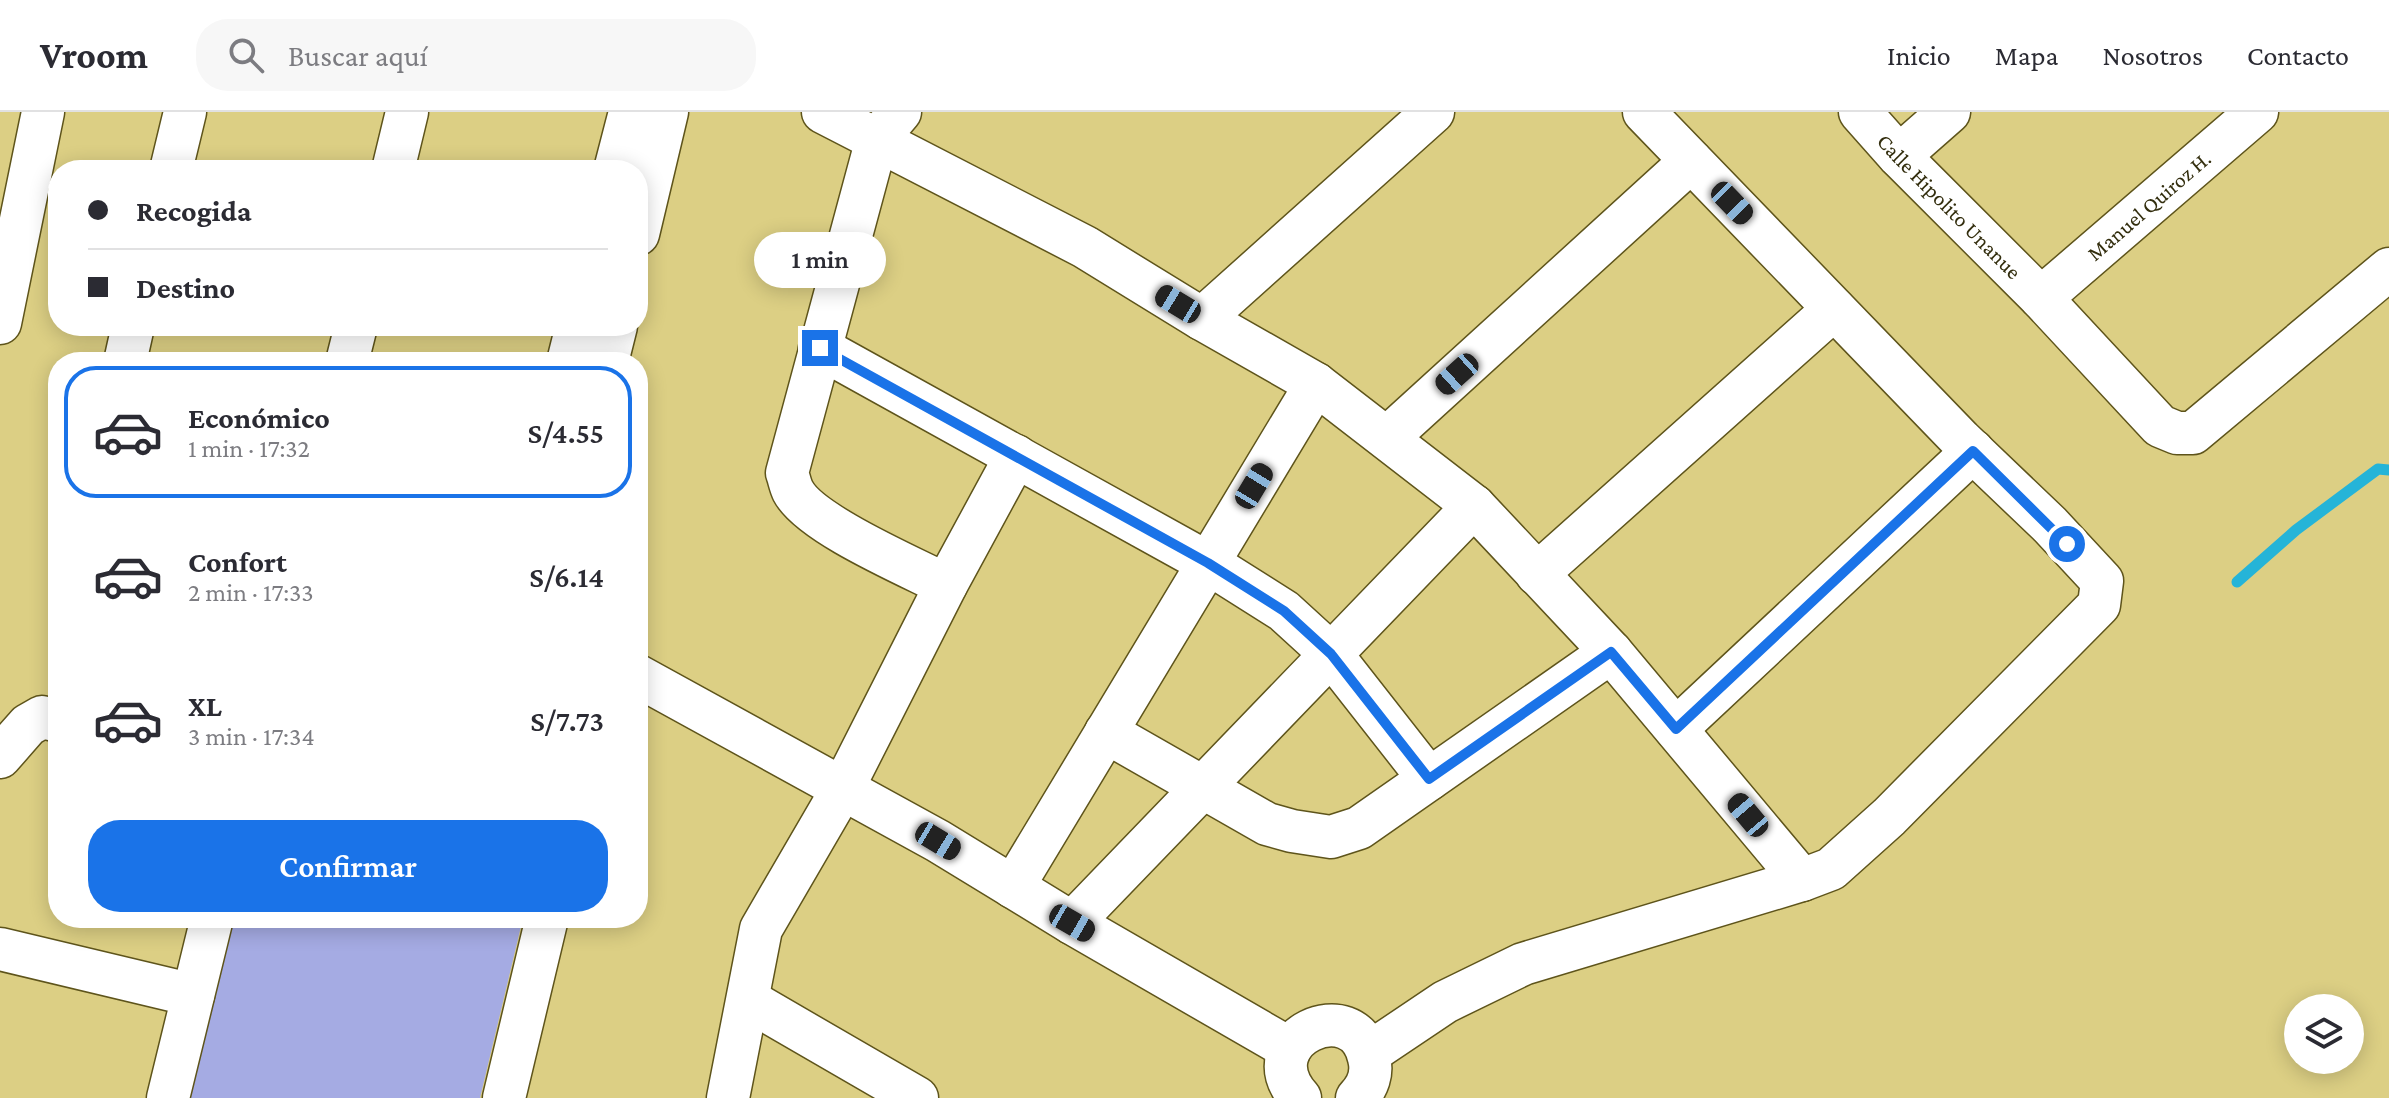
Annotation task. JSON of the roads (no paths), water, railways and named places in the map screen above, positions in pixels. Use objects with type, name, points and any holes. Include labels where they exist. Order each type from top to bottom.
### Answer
[{"type":"street","points":[[0,323],[43,112]]},
{"type":"street","points":[[173,160],[185,112]]},
{"type":"street","points":[[395,160],[407,112]]},
{"type":"street","points":[[618,160],[630,112]]},
{"type":"street","points":[[648,192],[667,112]]},
{"type":"street","points":[[823,112],[888,126],[1202,319],[1316,384],[1474,506],[1611,652],[1802,880]]},
{"type":"street","points":[[1202,319],[1433,112]]},
{"type":"street","points":[[1369,1053],[1445,1002],[1523,964],[1831,869],[1889,817],[2099,605],[2102,581],[1644,112]]},
{"type":"street","name":"Calle Hipolito Unanue","points":[[1860,112],[2160,426],[2177,433],[2193,433],[2389,269]]},
{"type":"street","points":[[1899,156],[1949,112]]},
{"type":"street","name":"Manuel Quiroz H.","points":[[2041,298],[2257,112]]},
{"type":"street","points":[[888,126],[820,348],[787,473],[793,492],[811,510],[844,534],[946,585]]},
{"type":"street","points":[[1387,438],[1691,161]]},
{"type":"street","points":[[1537,574],[1834,309]]},
{"type":"street","points":[[820,348],[1208,563],[1284,611],[1331,654],[1429,779]]},
{"type":"street","points":[[1013,887],[1316,384]]},
{"type":"street","points":[[1676,729],[1973,451]]},
{"type":"street","points":[[728,1098],[761,929],[843,788],[946,585],[1016,456]]},
{"type":"street","points":[[1072,923],[1474,506]]},
{"type":"street","points":[[1106,732],[1267,824],[1331,837],[1359,828],[1611,652]]},
{"type":"street","points":[[648,681],[938,841],[1072,923],[1290,1049]]},
{"type":"street","points":[[0,757],[28,725],[42,717],[48,718]]},
{"type":"street","points":[[168,1098],[210,928]]},
{"type":"street","points":[[504,1098],[545,928]]},
{"type":"street","points":[[0,949],[193,995]]},
{"type":"street","points":[[748,1000],[917,1098]]},
{"type":"street","points":[[1300,1098],[1287,1076],[1286,1062],[1290,1049],[1310,1029],[1324,1025],[1351,1031],[1369,1053],[1369,1081],[1357,1098]]},
{"type":"waterway","points":[[2237,582],[2296,530],[2378,469],[2389,470]]}]
